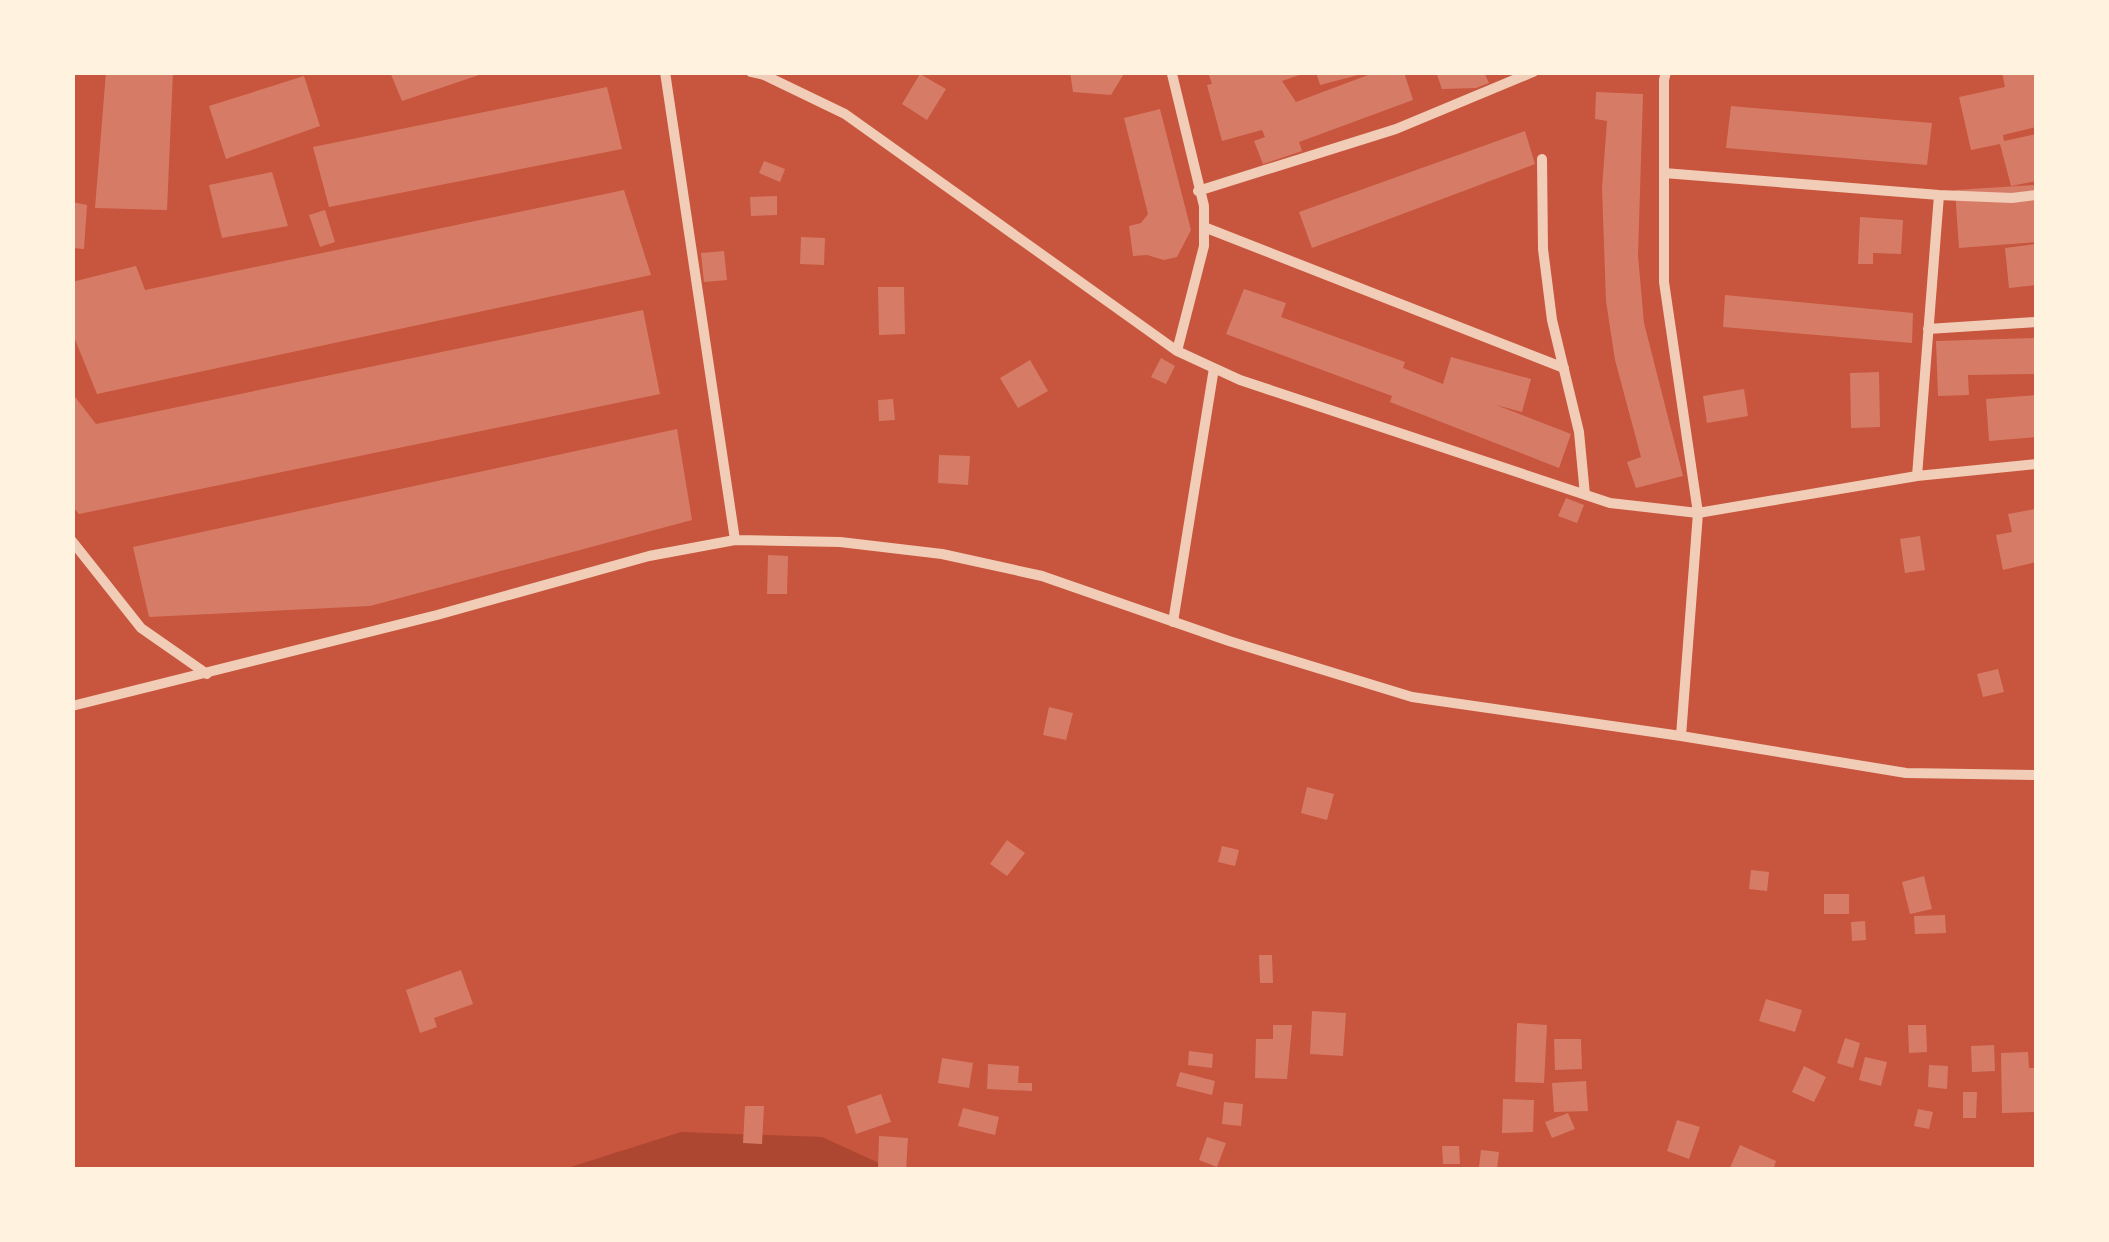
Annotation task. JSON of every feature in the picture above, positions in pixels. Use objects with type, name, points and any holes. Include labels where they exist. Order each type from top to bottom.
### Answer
[{"type":"street","points":[[665,72],[735,540]]},
{"type":"street","points":[[751,72],[845,114],[1177,352],[1240,380],[1610,504],[1698,513],[1916,476],[2036,464]]},
{"type":"street","points":[[1198,191],[1396,129],[1533,72]]},
{"type":"street","points":[[1666,72],[1664,282],[1698,513],[1680,736]]},
{"type":"street","points":[[1172,74],[1204,206],[1204,246],[1177,352]]},
{"type":"street","points":[[1542,160],[1543,250],[1552,320],[1579,432],[1585,495]]},
{"type":"street","points":[[1664,174],[1939,195],[2036,196]]},
{"type":"street","points":[[1916,476],[1939,195]]},
{"type":"street","points":[[1204,227],[1564,368]]},
{"type":"street","points":[[1928,329],[2036,322]]},
{"type":"street","points":[[1173,622],[1214,368]]},
{"type":"street","points":[[72,706],[649,556],[735,540],[840,542],[942,554],[1042,576],[1173,622],[1412,697],[1906,773],[2036,775]]},
{"type":"street","points":[[72,541],[141,628],[207,674]]},
{"type":"shaded area","points":[[681,1132],[822,1137],[892,1169],[561,1170]]},
{"type":"building","points":[[106,72],[173,72],[167,210],[95,208]]},
{"type":"building","points":[[390,72],[485,72],[485,73],[402,101]]},
{"type":"building","points":[[1070,72],[1125,72],[1111,95],[1073,92]]},
{"type":"building","points":[[1208,72],[1308,72],[1282,81],[1296,102],[1376,72],[1404,72],[1413,100],[1299,142],[1302,151],[1263,164],[1254,141],[1265,137],[1262,130],[1222,141],[1207,85],[1212,84]]},
{"type":"building","points":[[1316,72],[1362,72],[1362,74],[1320,85]]},
{"type":"building","points":[[1436,72],[1484,72],[1489,83],[1476,88],[1442,89]]},
{"type":"building","points":[[2002,72],[2036,72],[2036,127],[2003,135],[2004,141],[2036,134],[2036,181],[2011,186],[2000,144],[1971,150],[1959,97],[2005,87]]},
{"type":"building","points":[[920,74],[946,89],[927,120],[902,104]]},
{"type":"building","points":[[304,76],[320,126],[226,159],[209,106]]},
{"type":"building","points":[[607,87],[622,149],[329,207],[313,147]]},
{"type":"building","points":[[1596,92],[1643,94],[1638,256],[1644,323],[1683,476],[1636,488],[1627,462],[1641,457],[1615,360],[1606,301],[1602,188],[1607,121],[1595,119]]},
{"type":"building","points":[[1731,106],[1932,123],[1927,165],[1726,148]]},
{"type":"building","points":[[1160,109],[1191,230],[1177,257],[1164,260],[1133,256],[1129,226],[1141,223],[1148,214],[1124,118]]},
{"type":"building","points":[[1525,131],[1535,164],[1312,248],[1299,212]]},
{"type":"building","points":[[764,161],[785,169],[780,182],[759,173]]},
{"type":"building","points":[[272,172],[288,226],[222,238],[209,185]]},
{"type":"building","points":[[2036,185],[2036,242],[1959,248],[1955,190]]},
{"type":"building","points":[[624,190],[651,275],[97,394],[72,332],[72,282],[136,266],[145,290]]},
{"type":"building","points":[[777,196],[777,215],[751,216],[750,197]]},
{"type":"building","points":[[72,202],[87,205],[84,249],[72,248]]},
{"type":"building","points":[[325,210],[335,242],[320,247],[309,215]]},
{"type":"building","points":[[1860,217],[1903,220],[1901,254],[1873,253],[1873,264],[1858,264]]},
{"type":"building","points":[[801,237],[825,238],[824,265],[800,264]]},
{"type":"building","points":[[2036,244],[2036,285],[2009,288],[2005,248]]},
{"type":"building","points":[[724,251],[727,280],[704,282],[701,253]]},
{"type":"building","points":[[878,287],[904,287],[905,334],[879,335]]},
{"type":"building","points":[[1244,289],[1286,303],[1281,317],[1405,362],[1403,368],[1443,384],[1451,357],[1531,379],[1522,412],[1496,405],[1571,434],[1559,468],[1390,402],[1392,396],[1226,334]]},
{"type":"building","points":[[1725,295],[1913,313],[1912,343],[1723,327]]},
{"type":"building","points":[[643,310],[660,394],[79,514],[72,506],[72,393],[96,424]]},
{"type":"building","points":[[2036,338],[2036,374],[1968,375],[1969,395],[1938,396],[1936,341]]},
{"type":"building","points":[[1161,358],[1175,366],[1166,384],[1151,377]]},
{"type":"building","points":[[1030,360],[1048,391],[1018,408],[1000,378]]},
{"type":"building","points":[[1879,372],[1880,427],[1851,428],[1850,373]]},
{"type":"building","points":[[1744,389],[1748,416],[1707,423],[1703,396]]},
{"type":"building","points":[[2036,395],[2036,437],[1989,441],[1986,399]]},
{"type":"building","points":[[893,399],[895,420],[879,421],[878,400]]},
{"type":"building","points":[[677,429],[692,520],[370,606],[149,617],[133,547]]},
{"type":"building","points":[[939,455],[970,456],[968,485],[938,483]]},
{"type":"building","points":[[1566,498],[1584,505],[1577,523],[1558,516]]},
{"type":"building","points":[[2036,509],[2036,562],[2003,570],[1996,535],[2012,532],[2008,514]]},
{"type":"building","points":[[1920,536],[1925,570],[1905,573],[1900,539]]},
{"type":"building","points":[[768,555],[788,556],[787,594],[767,594]]},
{"type":"building","points":[[1998,669],[2004,692],[1983,697],[1977,674]]},
{"type":"building","points":[[1049,707],[1073,713],[1066,740],[1043,735]]},
{"type":"building","points":[[1307,787],[1334,794],[1327,820],[1301,813]]},
{"type":"building","points":[[1007,840],[1025,853],[1007,876],[990,864]]},
{"type":"building","points":[[1222,846],[1239,850],[1235,866],[1218,862]]},
{"type":"building","points":[[1751,870],[1769,872],[1767,891],[1749,889]]},
{"type":"building","points":[[1924,876],[1932,909],[1910,914],[1902,882]]},
{"type":"building","points":[[1824,894],[1849,894],[1849,914],[1824,914]]},
{"type":"building","points":[[1945,915],[1946,933],[1915,934],[1914,916]]},
{"type":"building","points":[[1865,921],[1866,940],[1852,941],[1851,922]]},
{"type":"building","points":[[1259,955],[1272,955],[1273,983],[1260,983]]},
{"type":"building","points":[[461,970],[473,1004],[434,1018],[437,1027],[420,1033],[406,990]]},
{"type":"building","points":[[1766,999],[1802,1010],[1795,1032],[1759,1021]]},
{"type":"building","points":[[1312,1011],[1346,1013],[1343,1056],[1310,1054]]},
{"type":"building","points":[[1517,1023],[1547,1025],[1544,1083],[1515,1082]]},
{"type":"building","points":[[1273,1025],[1292,1025],[1287,1079],[1255,1078],[1256,1039],[1273,1039]]},
{"type":"building","points":[[1908,1025],[1926,1025],[1927,1052],[1909,1053]]},
{"type":"building","points":[[1845,1038],[1860,1043],[1853,1068],[1837,1063]]},
{"type":"building","points":[[1554,1039],[1581,1039],[1582,1069],[1555,1070]]},
{"type":"building","points":[[1994,1045],[1995,1071],[1972,1072],[1971,1046]]},
{"type":"building","points":[[1189,1051],[1213,1054],[1212,1068],[1188,1065]]},
{"type":"building","points":[[2028,1052],[2029,1068],[2036,1068],[2036,1112],[2002,1113],[2001,1053]]},
{"type":"building","points":[[1865,1057],[1887,1062],[1881,1086],[1859,1080]]},
{"type":"building","points":[[942,1058],[973,1063],[969,1088],[938,1083]]},
{"type":"building","points":[[988,1064],[1019,1066],[1018,1083],[1032,1083],[1032,1091],[987,1089]]},
{"type":"building","points":[[1929,1065],[1948,1066],[1947,1089],[1928,1087]]},
{"type":"building","points":[[1804,1066],[1826,1077],[1814,1102],[1792,1092]]},
{"type":"building","points":[[1180,1072],[1215,1081],[1212,1095],[1176,1086]]},
{"type":"building","points":[[1586,1081],[1588,1111],[1554,1112],[1552,1083]]},
{"type":"building","points":[[1963,1092],[1977,1092],[1976,1118],[1963,1118]]},
{"type":"building","points":[[881,1094],[891,1122],[856,1134],[847,1106]]},
{"type":"building","points":[[1503,1099],[1534,1100],[1533,1132],[1502,1133]]},
{"type":"building","points":[[1224,1102],[1243,1104],[1241,1126],[1222,1124]]},
{"type":"building","points":[[745,1106],[764,1106],[762,1144],[743,1143]]},
{"type":"building","points":[[963,1108],[999,1117],[995,1135],[958,1126]]},
{"type":"building","points":[[1918,1109],[1933,1112],[1929,1129],[1914,1126]]},
{"type":"building","points":[[1568,1113],[1575,1129],[1552,1138],[1545,1122]]},
{"type":"building","points":[[1677,1120],[1700,1127],[1689,1159],[1667,1151]]},
{"type":"building","points":[[879,1136],[908,1138],[906,1170],[878,1168]]},
{"type":"building","points":[[1207,1137],[1226,1143],[1217,1167],[1199,1160]]},
{"type":"building","points":[[1740,1145],[1776,1161],[1773,1170],[1729,1170]]},
{"type":"building","points":[[1442,1146],[1459,1146],[1460,1164],[1443,1164]]},
{"type":"building","points":[[1481,1150],[1499,1152],[1497,1169],[1479,1167]]}]
